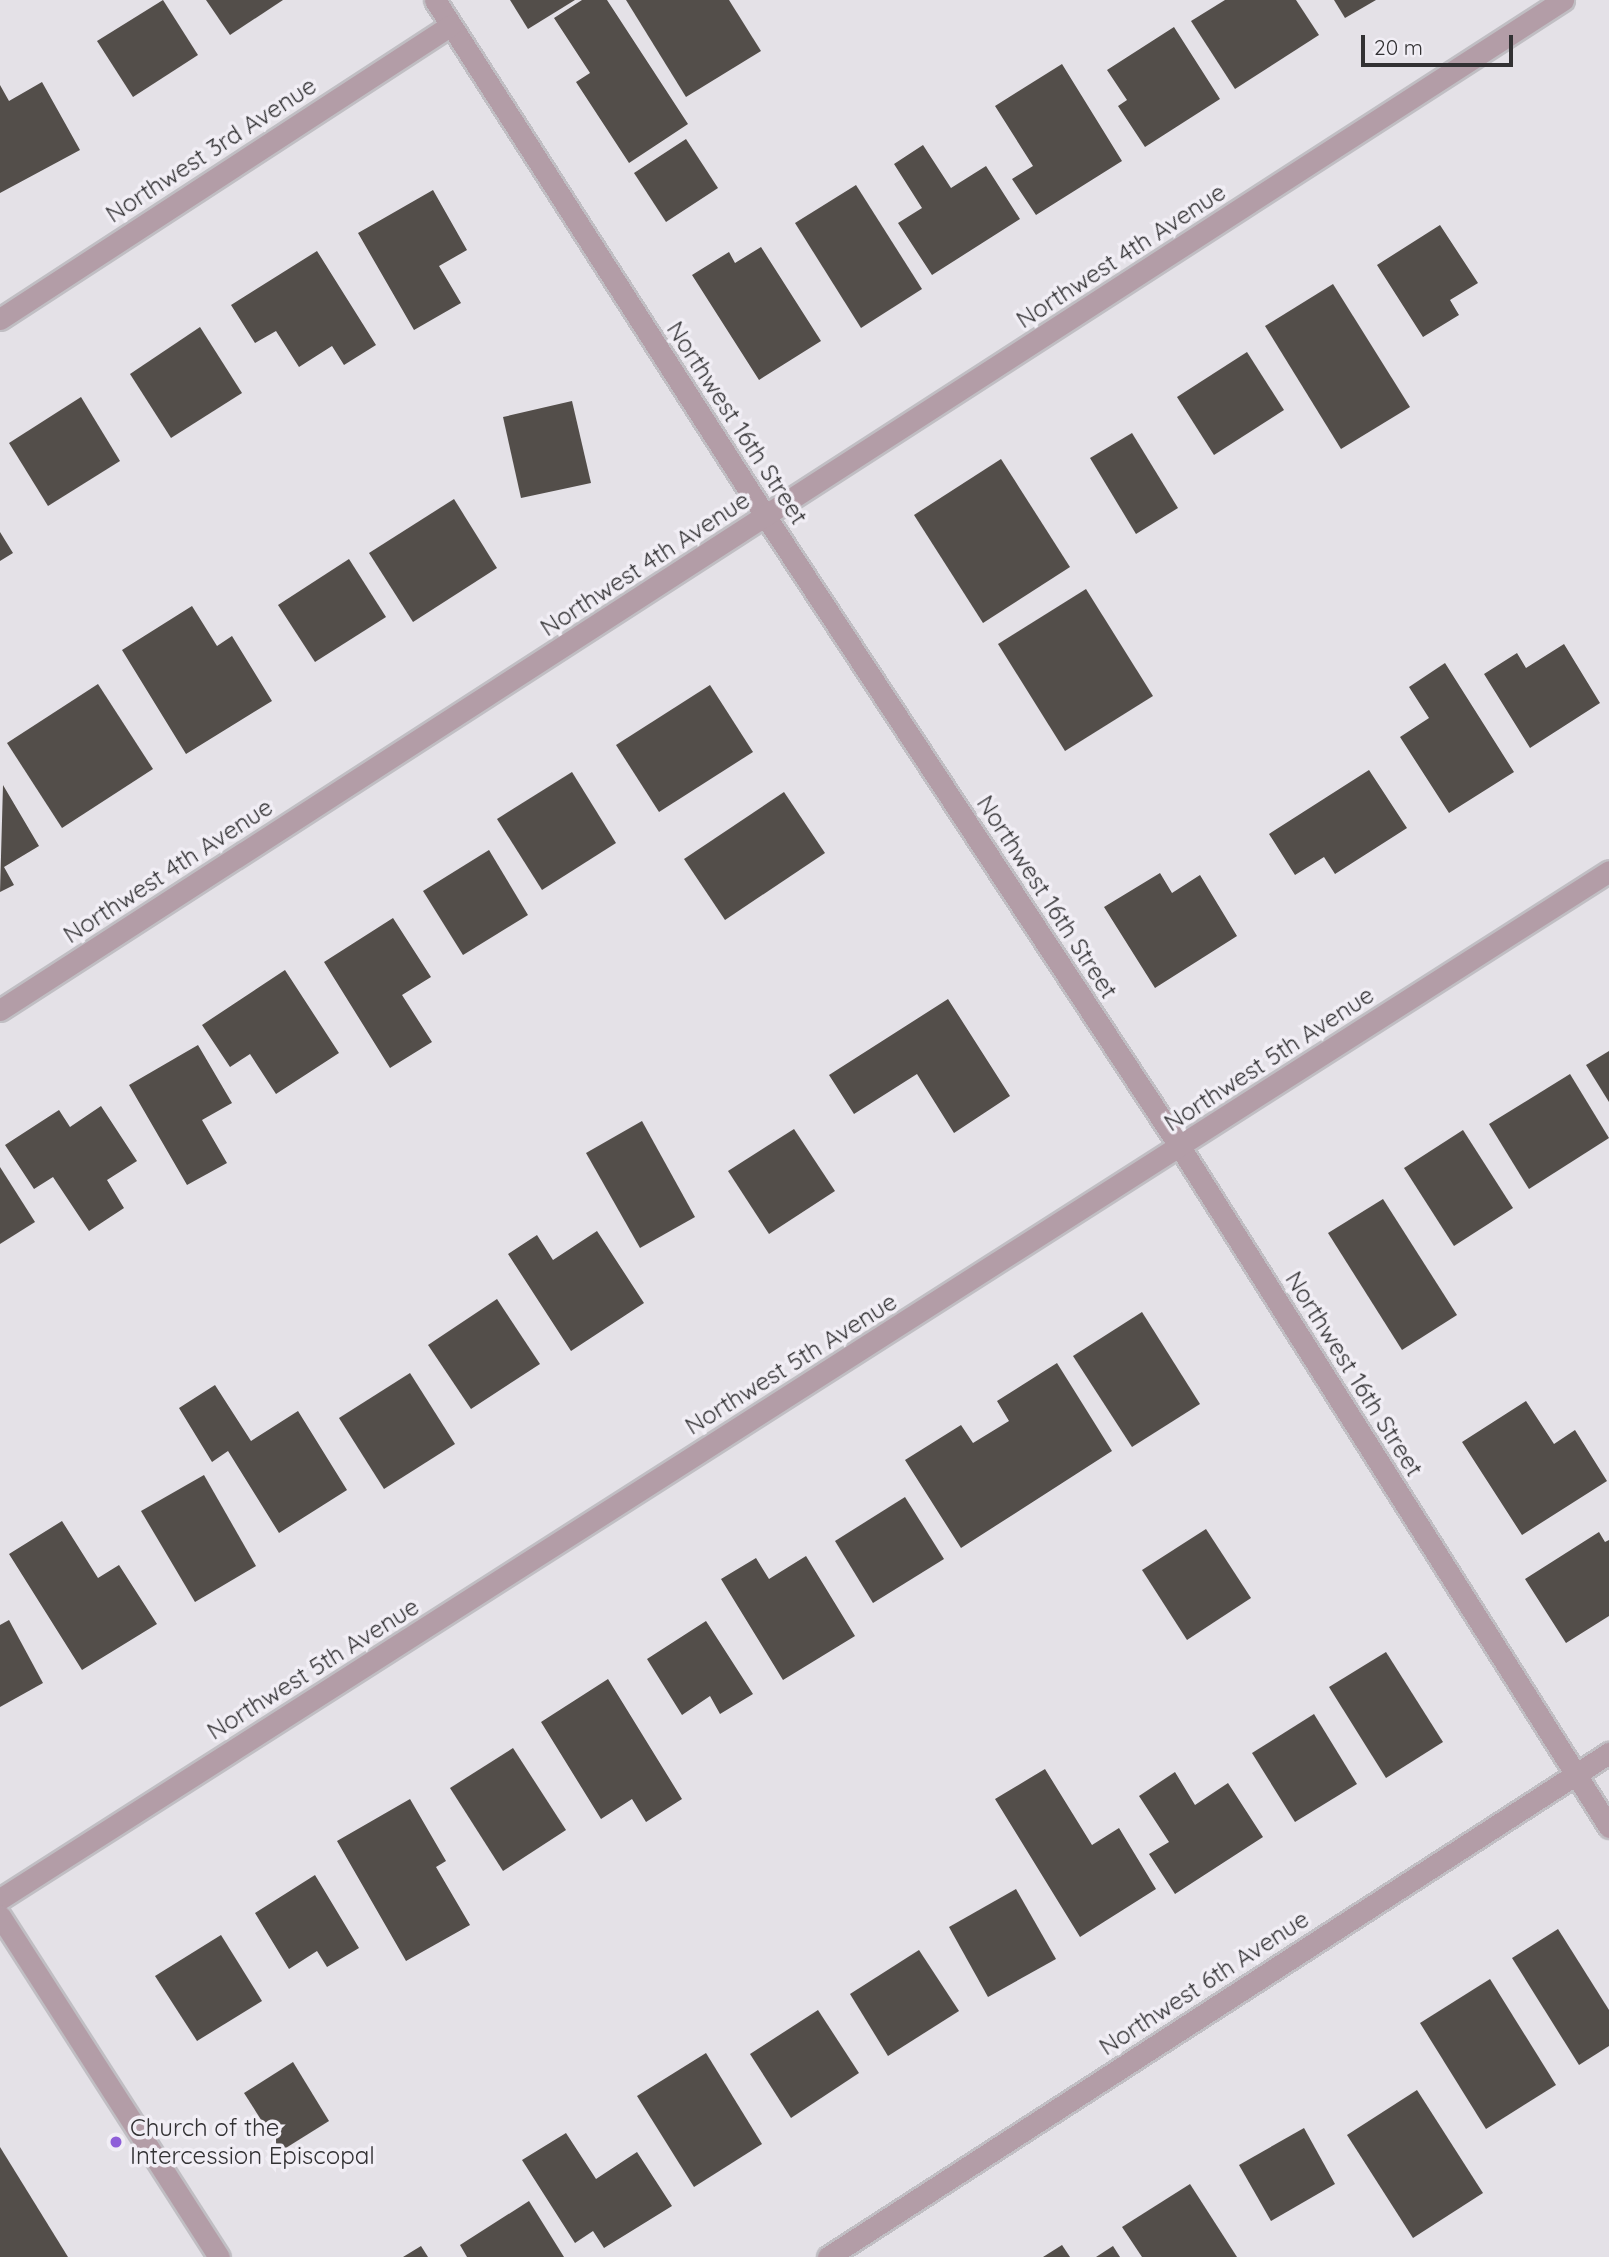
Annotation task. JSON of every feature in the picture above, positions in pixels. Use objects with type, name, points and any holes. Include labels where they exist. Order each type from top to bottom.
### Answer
[{"type":"street","name":"Northwest 16th Street","points":[[435,0],[766,517],[1180,1147],[1609,1827]]},
{"type":"street","name":"Northwest 4th Avenue","points":[[0,1010],[1563,0]]},
{"type":"street","name":"Northwest 3rd Avenue","points":[[0,319],[451,25]]},
{"type":"street","name":"Northwest 5th Avenue","points":[[0,1899],[1609,871]]},
{"type":"street","name":"Northwest 6th Avenue","points":[[828,2257],[1609,1752]]},
{"type":"street","points":[[0,1916],[219,2257]]},
{"type":"building","points":[[163,0],[198,55],[133,97],[97,41]]},
{"type":"building","points":[[206,0],[283,0],[230,35]]},
{"type":"building","points":[[510,0],[575,0],[528,29]]},
{"type":"building","points":[[582,0],[607,0],[688,124],[629,163],[576,82],[590,73],[554,18]]},
{"type":"building","points":[[626,0],[729,0],[761,51],[686,97]]},
{"type":"building","points":[[1225,0],[1296,0],[1319,35],[1235,89],[1191,21]]},
{"type":"building","points":[[1334,0],[1376,0],[1345,18]]},
{"type":"building","points":[[1174,27],[1220,99],[1145,147],[1118,106],[1127,100],[1107,70]]},
{"type":"building","points":[[1062,64],[1122,161],[1036,215],[1012,179],[1033,166],[995,106]]},
{"type":"building","points":[[42,82],[80,150],[0,193],[0,85],[9,101]]},
{"type":"building","points":[[686,139],[718,188],[666,222],[634,173]]},
{"type":"building","points":[[923,145],[951,188],[986,166],[1020,219],[932,275],[898,223],[922,208],[894,164]]},
{"type":"building","points":[[856,185],[922,289],[861,328],[795,223]]},
{"type":"building","points":[[433,190],[467,250],[439,266],[461,303],[414,330],[358,233]]},
{"type":"building","points":[[1440,225],[1478,283],[1450,300],[1459,315],[1423,337],[1377,265]]},
{"type":"building","points":[[761,247],[821,341],[759,380],[692,275],[729,252],[735,263]]},
{"type":"building","points":[[317,251],[376,345],[344,365],[332,346],[299,367],[276,331],[255,343],[231,305]]},
{"type":"building","points":[[1333,284],[1410,407],[1341,449],[1265,326]]},
{"type":"building","points":[[200,327],[242,393],[171,438],[130,374]]},
{"type":"building","points":[[1247,352],[1284,410],[1214,455],[1177,397]]},
{"type":"building","points":[[81,397],[120,461],[48,506],[9,443]]},
{"type":"building","points":[[572,401],[591,483],[521,498],[503,417]]},
{"type":"building","points":[[1132,433],[1178,508],[1136,534],[1090,458]]},
{"type":"building","points":[[1001,459],[1070,567],[983,623],[914,515]]},
{"type":"building","points":[[454,499],[497,568],[413,622],[369,553]]},
{"type":"building","points":[[0,532],[13,553],[0,561]]},
{"type":"building","points":[[349,559],[386,617],[315,662],[278,605]]},
{"type":"building","points":[[1086,589],[1153,696],[1065,751],[998,644]]},
{"type":"building","points":[[192,606],[217,646],[232,636],[272,701],[186,754],[122,650]]},
{"type":"building","points":[[1564,644],[1600,703],[1530,748],[1484,674],[1517,653],[1526,668]]},
{"type":"building","points":[[1445,663],[1514,772],[1449,813],[1400,737],[1429,718],[1409,687]]},
{"type":"building","points":[[98,684],[153,769],[62,828],[7,743]]},
{"type":"building","points":[[710,685],[753,752],[659,812],[616,745]]},
{"type":"building","points":[[1369,770],[1407,828],[1335,874],[1324,857],[1295,875],[1269,834]]},
{"type":"building","points":[[572,772],[616,843],[542,890],[497,819]]},
{"type":"building","points":[[3,785],[39,846],[4,867],[14,885],[0,892]]},
{"type":"building","points":[[784,792],[825,853],[725,920],[684,859]]},
{"type":"building","points":[[489,850],[528,915],[463,955],[423,891]]},
{"type":"building","points":[[1160,873],[1172,893],[1200,875],[1237,936],[1155,988],[1104,907]]},
{"type":"building","points":[[393,918],[431,977],[402,995],[432,1042],[390,1068],[324,962]]},
{"type":"building","points":[[285,970],[339,1053],[276,1094],[250,1054],[230,1067],[202,1025]]},
{"type":"building","points":[[948,999],[1010,1096],[954,1133],[917,1074],[854,1114],[829,1075]]},
{"type":"building","points":[[198,1045],[232,1103],[202,1120],[227,1163],[187,1185],[129,1085]]},
{"type":"building","points":[[1609,1051],[1609,1102],[1586,1065]]},
{"type":"building","points":[[1570,1074],[1609,1138],[1529,1189],[1489,1124]]},
{"type":"building","points":[[101,1106],[137,1161],[107,1180],[124,1208],[89,1231],[53,1177],[34,1189],[5,1145],[59,1110],[70,1127]]},
{"type":"building","points":[[642,1121],[695,1217],[640,1248],[586,1153]]},
{"type":"building","points":[[794,1129],[835,1191],[769,1234],[728,1171]]},
{"type":"building","points":[[1463,1130],[1513,1208],[1454,1246],[1404,1168]]},
{"type":"building","points":[[0,1167],[35,1222],[0,1244]]},
{"type":"building","points":[[1383,1199],[1457,1315],[1402,1350],[1328,1233]]},
{"type":"building","points":[[597,1231],[644,1303],[571,1351],[508,1254],[537,1235],[553,1260]]},
{"type":"building","points":[[497,1299],[540,1364],[471,1409],[428,1345]]},
{"type":"building","points":[[1142,1312],[1200,1404],[1132,1447],[1073,1356]]},
{"type":"building","points":[[1057,1363],[1112,1451],[961,1548],[905,1460],[961,1425],[973,1443],[1009,1421],[997,1401]]},
{"type":"building","points":[[410,1373],[455,1444],[384,1489],[339,1418]]},
{"type":"building","points":[[215,1385],[251,1441],[298,1411],[347,1490],[279,1533],[228,1451],[212,1462],[179,1408]]},
{"type":"building","points":[[1526,1401],[1554,1444],[1575,1430],[1607,1481],[1522,1535],[1462,1442]]},
{"type":"building","points":[[204,1475],[256,1566],[195,1602],[141,1511]]},
{"type":"building","points":[[905,1497],[944,1559],[873,1603],[835,1541]]},
{"type":"building","points":[[62,1521],[98,1578],[119,1565],[157,1624],[82,1670],[9,1554]]},
{"type":"building","points":[[1206,1529],[1251,1598],[1187,1640],[1142,1570]]},
{"type":"building","points":[[1599,1532],[1605,1542],[1609,1540],[1609,1616],[1566,1643],[1525,1579]]},
{"type":"building","points":[[806,1556],[855,1636],[783,1680],[721,1579],[756,1558],[769,1579]]},
{"type":"building","points":[[9,1620],[43,1683],[0,1707],[0,1625]]},
{"type":"building","points":[[706,1621],[753,1694],[720,1714],[710,1696],[682,1715],[647,1659]]},
{"type":"building","points":[[1386,1652],[1443,1742],[1386,1778],[1329,1687]]},
{"type":"building","points":[[608,1679],[682,1799],[646,1822],[632,1799],[601,1819],[541,1722]]},
{"type":"building","points":[[1314,1714],[1357,1784],[1295,1822],[1252,1753]]},
{"type":"building","points":[[513,1748],[566,1830],[503,1871],[450,1788]]},
{"type":"building","points":[[1045,1769],[1092,1845],[1119,1828],[1156,1889],[1080,1937],[995,1799]]},
{"type":"building","points":[[1175,1772],[1195,1805],[1228,1783],[1263,1837],[1175,1894],[1149,1854],[1169,1842],[1139,1796]]},
{"type":"building","points":[[410,1799],[446,1861],[436,1867],[470,1925],[406,1961],[337,1841]]},
{"type":"building","points":[[315,1875],[359,1948],[327,1967],[317,1951],[289,1969],[255,1913]]},
{"type":"building","points":[[1016,1889],[1056,1959],[988,1997],[949,1927]]},
{"type":"building","points":[[1558,1929],[1609,2010],[1609,2046],[1579,2065],[1512,1958]]},
{"type":"building","points":[[221,1935],[262,2001],[197,2041],[155,1976]]},
{"type":"building","points":[[919,1950],[959,2011],[888,2056],[850,1994]]},
{"type":"building","points":[[1490,1979],[1556,2085],[1486,2129],[1420,2023]]},
{"type":"building","points":[[818,2010],[859,2073],[791,2118],[750,2054]]},
{"type":"building","points":[[706,2053],[762,2144],[694,2187],[637,2096]]},
{"type":"building","points":[[293,2062],[329,2121],[281,2151],[244,2093]]},
{"type":"building","points":[[1417,2090],[1483,2193],[1413,2238],[1347,2135]]},
{"type":"building","points":[[1304,2128],[1335,2184],[1271,2221],[1239,2165]]},
{"type":"building","points":[[566,2133],[596,2179],[637,2152],[672,2206],[604,2248],[593,2231],[575,2243],[522,2160]]},
{"type":"building","points":[[0,2147],[68,2257],[0,2257]]},
{"type":"building","points":[[1190,2184],[1237,2257],[1142,2257],[1122,2227]]},
{"type":"building","points":[[529,2201],[564,2257],[467,2257],[460,2245]]},
{"type":"building","points":[[1062,2245],[1070,2257],[1043,2257]]},
{"type":"building","points":[[421,2246],[428,2257],[403,2257]]},
{"type":"building","points":[[1113,2246],[1120,2257],[1096,2257]]},
{"type":"place","name":"Church of the Intercession Episcopal","points":[[116,2142]]}]
